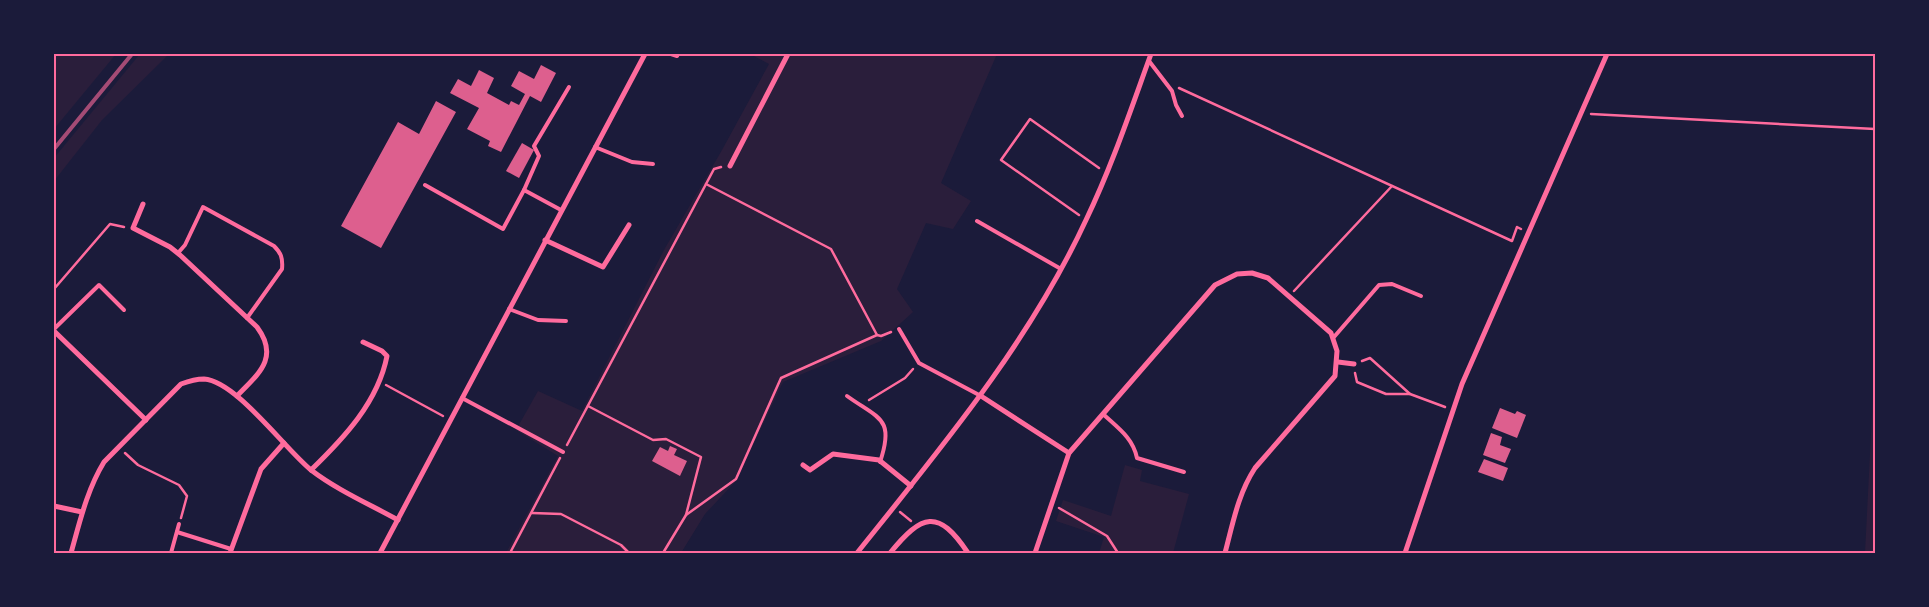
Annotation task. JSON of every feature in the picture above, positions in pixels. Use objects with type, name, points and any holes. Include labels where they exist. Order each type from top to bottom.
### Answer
[{"type":"street","points":[[380,553],[644,54]]},
{"type":"street","points":[[730,166],[788,54]]},
{"type":"street","points":[[857,553],[981,396],[1028,326],[1061,269],[1086,220],[1107,172],[1151,54]]},
{"type":"street","points":[[1405,553],[1462,384],[1579,114],[1608,54]]},
{"type":"street","points":[[143,204],[133,228],[178,253],[266,338],[267,361],[237,396]]},
{"type":"street","points":[[545,240],[603,267],[629,225]]},
{"type":"street","points":[[1034,553],[1069,453],[1215,285],[1237,274],[1252,273],[1268,278],[1290,295],[1334,338],[1338,362],[1335,376],[1327,387],[1246,481],[1240,495],[1225,553]]},
{"type":"street","points":[[54,330],[146,420]]},
{"type":"street","points":[[311,470],[356,423],[379,381],[388,356],[363,342]]},
{"type":"street","points":[[1338,362],[1354,364]]},
{"type":"street","points":[[72,553],[82,512],[95,477],[104,462],[181,384],[192,380],[206,379],[237,396],[311,470],[337,487],[398,520]]},
{"type":"street","points":[[981,396],[1069,453]]},
{"type":"street","points":[[231,551],[261,469],[284,443]]},
{"type":"street","points":[[803,464],[810,470],[833,454],[880,462],[911,486]]},
{"type":"street","points":[[54,506],[82,512]]},
{"type":"street","points":[[890,553],[916,526],[936,522],[944,525],[954,534],[968,553]]},
{"type":"lane","points":[[671,54],[677,56],[678,54]]},
{"type":"lane","points":[[1149,60],[1172,90],[1182,116]]},
{"type":"lane","points":[[425,185],[503,228],[524,190],[539,156],[534,146],[569,87]]},
{"type":"lane","points":[[596,147],[632,162],[653,164]]},
{"type":"lane","points":[[524,190],[561,210]]},
{"type":"lane","points":[[178,253],[203,207],[274,246],[280,252],[283,260],[282,269],[247,318]]},
{"type":"lane","points":[[977,221],[1061,269]]},
{"type":"lane","points":[[1334,338],[1379,285],[1392,284],[1421,296]]},
{"type":"lane","points":[[54,330],[99,285],[124,310]]},
{"type":"lane","points":[[509,309],[538,320],[566,321]]},
{"type":"lane","points":[[899,328],[919,362],[981,396]]},
{"type":"lane","points":[[847,396],[877,417],[885,426],[887,441],[880,462]]},
{"type":"lane","points":[[462,398],[564,452]]},
{"type":"lane","points":[[1103,414],[1130,439],[1135,446],[1137,458],[1184,472]]},
{"type":"lane","points":[[171,553],[179,524]]},
{"type":"lane","points":[[177,532],[231,551]]},
{"type":"path","points":[[1185,91],[1512,241],[1517,227]]},
{"type":"path","points":[[1579,114],[1875,129]]},
{"type":"path","points":[[1086,220],[1001,160],[1030,119],[1107,172]]},
{"type":"path","points":[[510,553],[714,168],[730,166]]},
{"type":"path","points":[[706,184],[831,249],[877,335]]},
{"type":"path","points":[[1290,295],[1392,186]]},
{"type":"path","points":[[54,289],[110,224],[133,228]]},
{"type":"path","points":[[686,515],[736,479],[782,378],[877,335],[881,336],[899,328]]},
{"type":"path","points":[[1410,394],[1370,358],[1354,364],[1357,382],[1386,394],[1410,394],[1453,410]]},
{"type":"path","points":[[860,406],[904,378],[919,362]]},
{"type":"path","points":[[379,381],[451,420]]},
{"type":"path","points":[[588,406],[653,440],[666,439],[701,457],[686,515],[663,553]]},
{"type":"path","points":[[119,447],[138,466],[179,485],[187,496],[179,524]]},
{"type":"path","points":[[1051,505],[1107,536],[1118,553]]},
{"type":"path","points":[[894,507],[916,526]]},
{"type":"path","points":[[531,513],[561,514],[621,545],[629,553]]},
{"type":"shaded area","points":[[54,54],[116,54],[54,129]]},
{"type":"shaded area","points":[[140,54],[169,54],[102,120],[54,181],[54,158]]},
{"type":"shaded area","points":[[750,54],[997,54],[941,183],[971,201],[953,229],[926,223],[897,289],[913,312],[881,341],[783,382],[736,481],[705,514],[681,553],[506,553],[558,456],[516,430],[538,391],[582,411],[664,250],[769,64]]},
{"type":"shaded area","points":[[1875,354],[1875,553],[1865,553]]},
{"type":"shaded area","points":[[1125,465],[1142,470],[1140,481],[1189,494],[1173,553],[1099,553],[1104,537],[1056,521],[1063,500],[1111,516]]},
{"type":"building","points":[[541,65],[556,73],[541,102],[530,96],[501,152],[488,146],[490,141],[467,129],[479,108],[450,93],[458,79],[471,86],[479,70],[494,78],[487,93],[509,105],[511,101],[519,105],[525,94],[511,86],[519,71],[534,79]]},
{"type":"building","points":[[436,101],[456,112],[381,248],[341,226],[398,122],[419,134]]},
{"type":"building","points":[[522,143],[534,150],[519,178],[506,171]]},
{"type":"building","points":[[1500,408],[1515,414],[1517,411],[1526,415],[1517,438],[1492,428]]},
{"type":"building","points":[[1491,433],[1502,437],[1500,445],[1511,449],[1505,463],[1483,455]]},
{"type":"building","points":[[670,446],[677,449],[674,455],[687,461],[680,476],[652,461],[660,447],[668,451]]},
{"type":"building","points":[[1484,459],[1508,468],[1503,481],[1478,472]]},
{"type":"railway","points":[[54,149],[132,54]]}]
